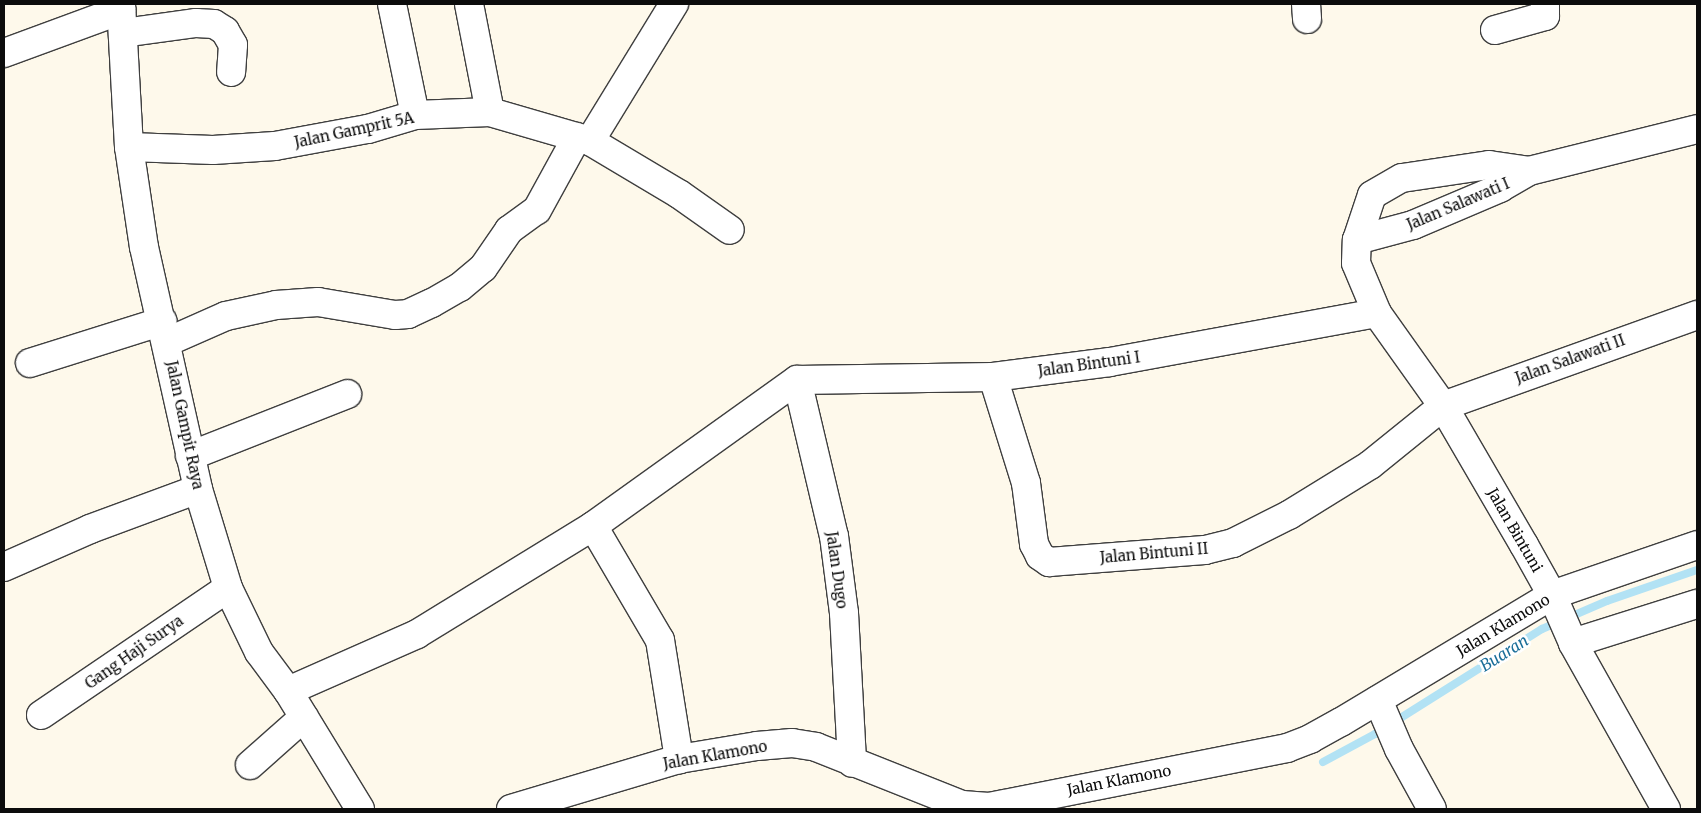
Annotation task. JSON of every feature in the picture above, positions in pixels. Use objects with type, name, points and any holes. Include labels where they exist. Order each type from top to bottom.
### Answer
[{"type":"street","points":[[392,4],[415,116]]},
{"type":"street","points":[[469,4],[490,112]]},
{"type":"street","points":[[30,363],[276,305],[318,302],[395,315],[408,314],[432,303],[460,287],[484,268],[509,230],[538,210],[674,4]]},
{"type":"street","points":[[1495,30],[1545,16],[1545,4]]},
{"type":"street","points":[[4,53],[122,15],[214,24],[225,31],[233,45],[231,72]]},
{"type":"street","name":"Jalan Gampit Raya","points":[[122,15],[129,148],[144,247],[165,332],[198,489],[228,588],[259,652],[288,691],[360,809]]},
{"type":"street","name":"Jalan Gamprit 5A","points":[[129,148],[213,150],[275,146],[368,129],[415,116],[490,112],[584,139],[679,194],[730,230]]},
{"type":"street","name":"Jalan Salawati I","points":[[1357,240],[1413,225],[1500,188],[1529,171],[1697,128]]},
{"type":"street","name":"Jalan Salawati I","points":[[1377,313],[1356,263],[1357,240],[1372,196],[1402,178],[1489,165],[1529,171]]},
{"type":"street","name":"Jalan Bintuni I","points":[[797,380],[993,377],[1120,360],[1377,313]]},
{"type":"street","name":"Jalan Bintuni","points":[[1377,313],[1443,406],[1564,621],[1666,809]]},
{"type":"street","name":"Jalan Salawati II","points":[[1443,406],[1697,314]]},
{"type":"street","name":"Jalan Bintuni II","points":[[993,377],[1026,483],[1034,544],[1040,556],[1049,562],[1205,550],[1233,543],[1289,515],[1370,465],[1443,406]]},
{"type":"street","points":[[288,691],[417,634],[594,526],[797,380]]},
{"type":"street","name":"Jalan Dugo","points":[[797,380],[834,536],[844,613],[852,763]]},
{"type":"street","points":[[190,456],[347,394]]},
{"type":"street","points":[[4,567],[90,528],[198,489]]},
{"type":"street","points":[[594,526],[660,640],[679,759]]},
{"type":"street","name":"Jalan Klamono","points":[[511,809],[679,759],[757,746],[792,744],[816,746],[852,763],[962,805],[989,807],[1287,748],[1310,739],[1387,718],[1564,621],[1697,544]]},
{"type":"street","name":"Gang Haji Surya","points":[[41,715],[228,588]]},
{"type":"street","points":[[1564,621],[1697,604]]},
{"type":"street","points":[[250,765],[304,717]]},
{"type":"street","points":[[1387,718],[1432,809]]},
{"type":"waterway","name":"Buaran","points":[[1323,762],[1375,734],[1542,629],[1607,601],[1697,570]]}]
